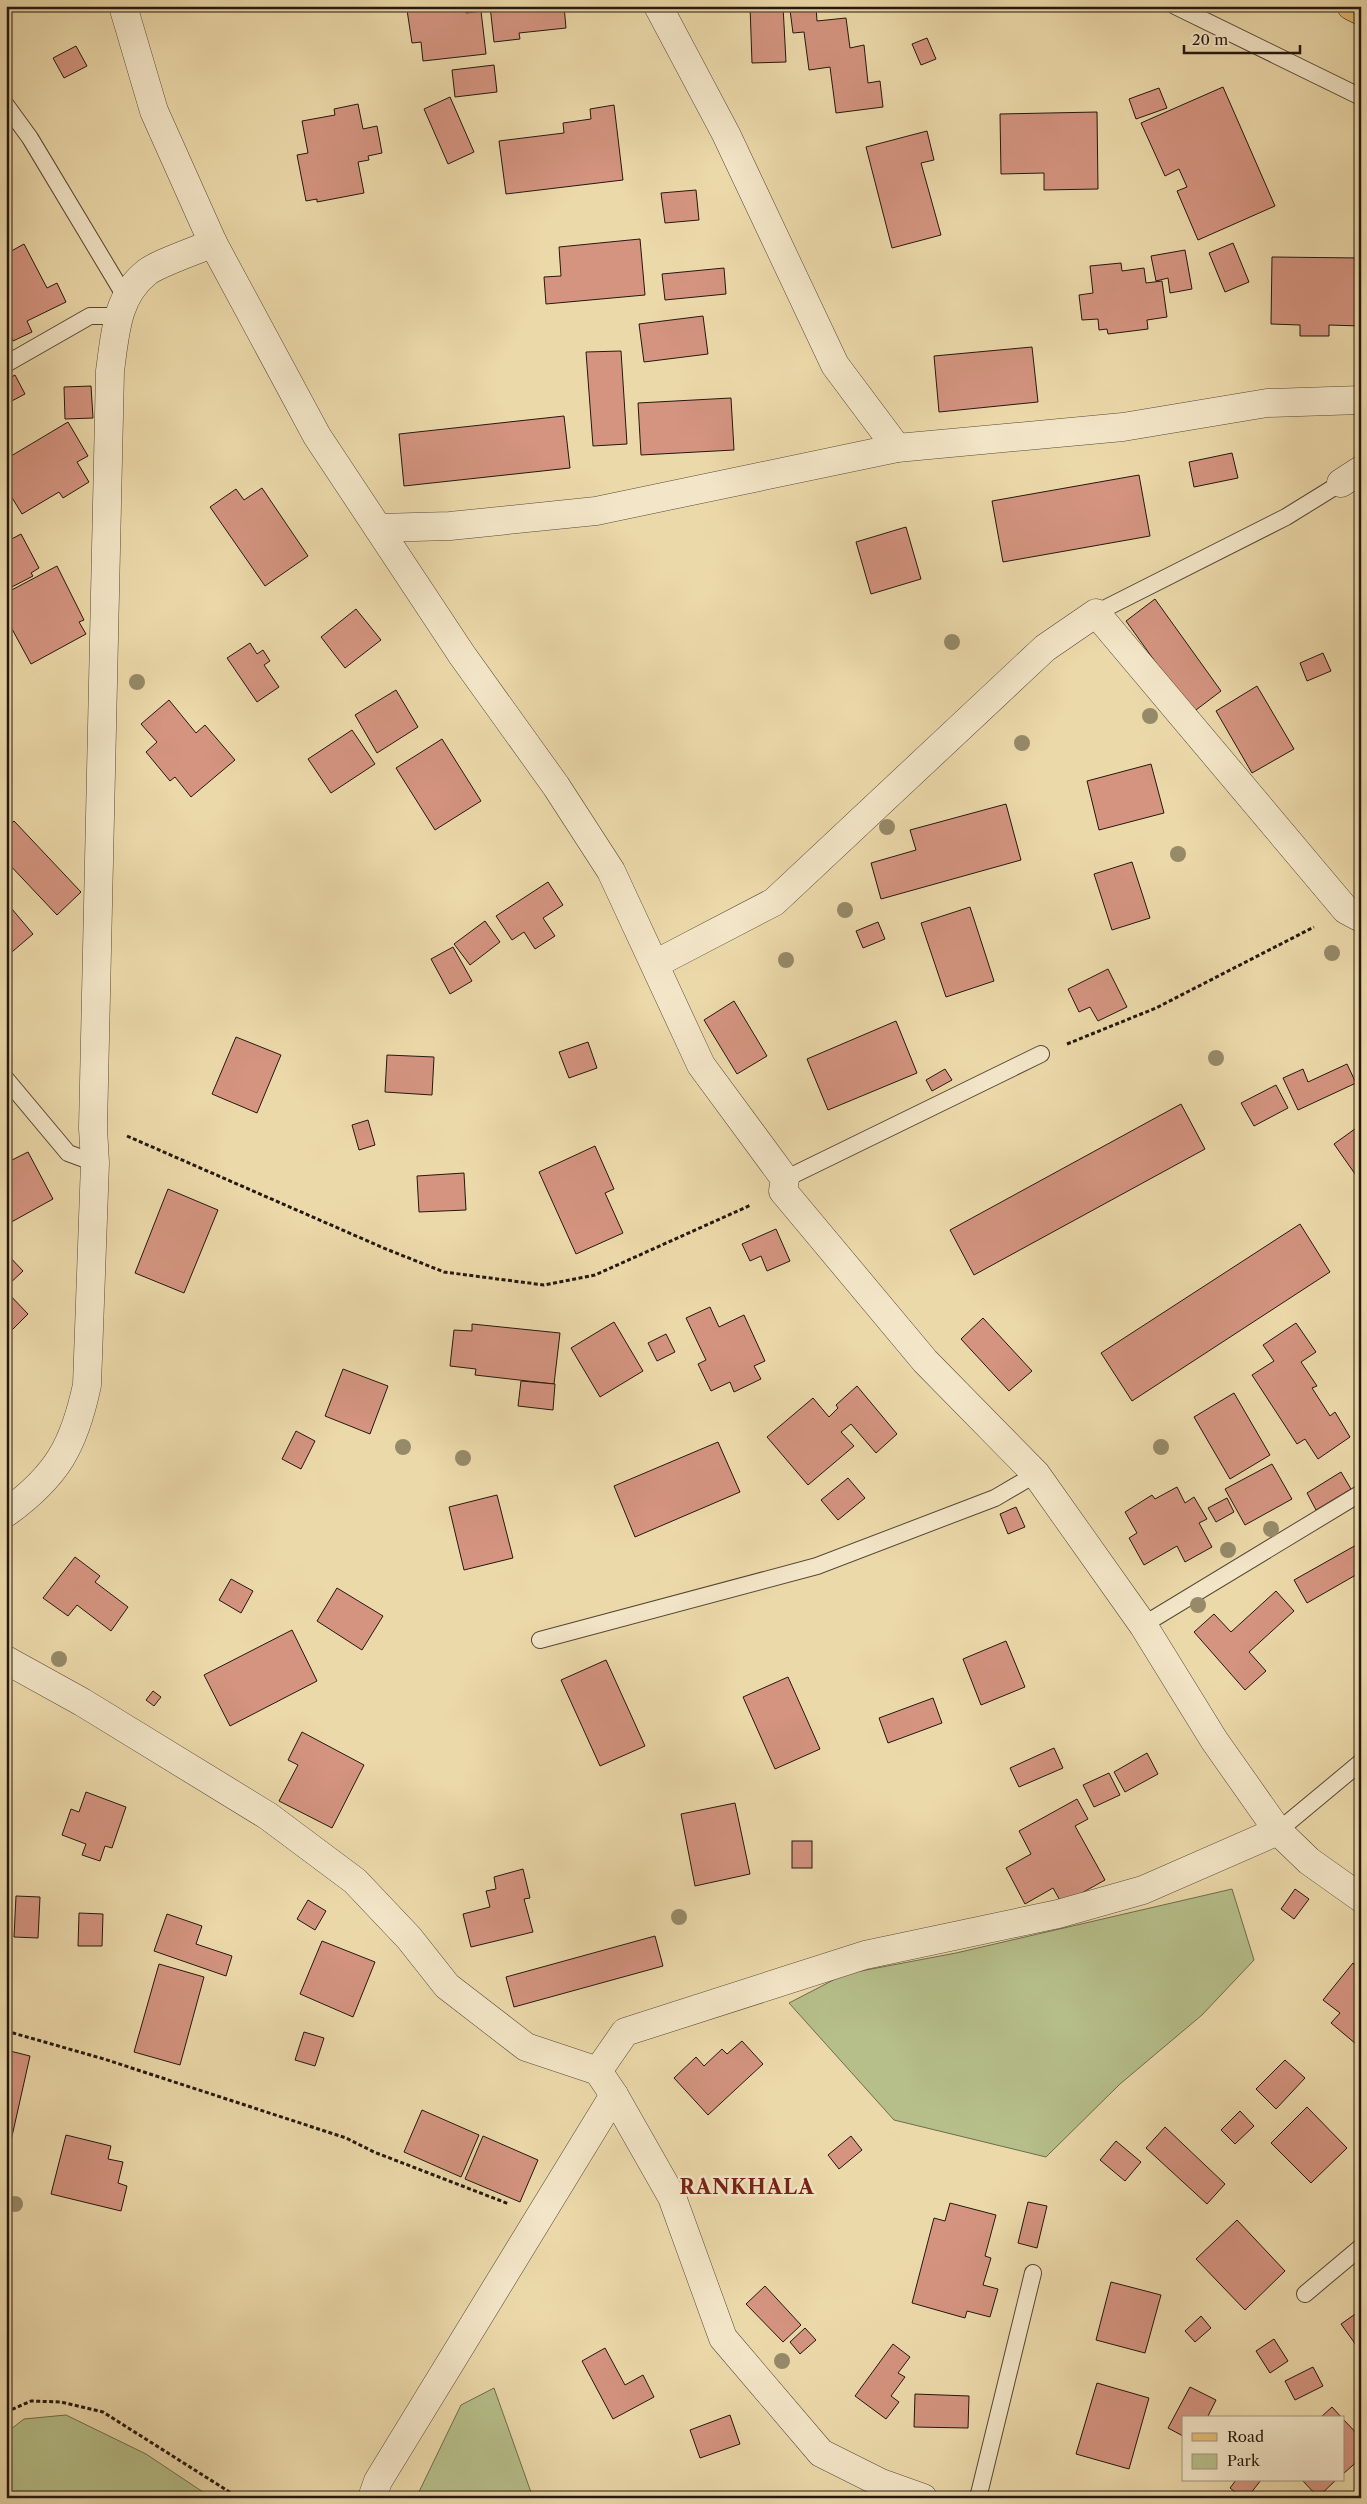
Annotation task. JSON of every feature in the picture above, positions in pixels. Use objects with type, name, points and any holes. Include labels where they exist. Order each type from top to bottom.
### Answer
[{"type":"main road","points":[[1351,6],[1361,11]]},
{"type":"street","points":[[123,6],[154,112],[213,243],[317,436],[462,655],[556,786],[611,871],[701,1065],[784,1185],[925,1361],[1036,1474],[1143,1625],[1214,1740],[1278,1832],[1308,1861],[1361,1898]]},
{"type":"street","points":[[658,6],[726,134],[835,365],[898,448]]},
{"type":"street","points":[[6,1513],[47,1480],[64,1455],[81,1412],[87,1385],[95,1163],[93,1128],[110,371],[122,307],[146,272],[213,243]]},
{"type":"street","points":[[379,528],[450,526],[596,512],[898,448],[1123,427],[1267,403],[1361,400]]},
{"type":"street","points":[[655,964],[774,902],[1045,648],[1096,613],[1353,914]]},
{"type":"street","points":[[6,1660],[82,1702],[268,1816],[355,1881],[409,1938],[447,1986],[526,2047],[598,2071],[614,2095],[672,2197],[723,2338],[821,2453],[881,2483],[923,2498]]},
{"type":"street","points":[[598,2071],[624,2032],[865,1955],[1058,1914],[1143,1890],[1278,1832]]},
{"type":"street","points":[[372,2498],[378,2481],[614,2095]]},
{"type":"lane","points":[[1175,6],[1361,97]]},
{"type":"lane","points":[[6,105],[30,138],[122,307],[90,316],[6,364]]},
{"type":"lane","points":[[1096,613],[1286,517],[1351,477]]},
{"type":"lane","points":[[784,1185],[1041,1054]]},
{"type":"lane","points":[[6,1079],[68,1152],[95,1163]]},
{"type":"lane","points":[[540,1640],[817,1566],[995,1498],[1036,1474]]},
{"type":"lane","points":[[1143,1625],[1361,1493]]},
{"type":"lane","points":[[1278,1832],[1361,1762]]},
{"type":"lane","points":[[1305,2294],[1361,2247]]},
{"type":"lane","points":[[978,2498],[1033,2273]]},
{"type":"path","points":[[1041,1054],[1156,1008],[1353,914]]},
{"type":"path","points":[[93,1128],[111,1128],[386,1249],[444,1272],[544,1285],[596,1275],[784,1185]]},
{"type":"path","points":[[6,2032],[30,2036],[346,2138],[374,2152],[539,2217]]},
{"type":"path","points":[[6,2412],[31,2401],[61,2402],[103,2412],[239,2498]]},
{"type":"green space","points":[[1232,1889],[1254,1960],[1202,2015],[1120,2084],[1046,2157],[894,2120],[789,2003],[845,1974],[956,1953]]},
{"type":"green space","points":[[494,2388],[533,2498],[416,2498],[461,2405]]},
{"type":"green space","points":[[66,2415],[146,2454],[212,2498],[6,2498],[6,2433],[24,2419]]},
{"type":"building","points":[[396,6],[465,6],[466,13],[481,11],[486,54],[423,61],[421,42],[412,43],[407,10],[397,11]]},
{"type":"building","points":[[490,6],[564,6],[566,28],[519,33],[520,39],[494,42]]},
{"type":"building","points":[[750,6],[783,6],[786,62],[752,63]]},
{"type":"building","points":[[958,6],[971,6],[960,11]]},
{"type":"building","points":[[816,7],[817,21],[846,18],[850,48],[864,45],[868,83],[880,81],[883,107],[836,113],[830,67],[809,70],[804,32],[793,33],[790,10]]},
{"type":"building","points":[[927,38],[936,59],[921,65],[912,44]]},
{"type":"building","points":[[76,46],[87,66],[64,78],[53,58]]},
{"type":"building","points":[[494,65],[497,92],[455,97],[452,70]]},
{"type":"building","points":[[1223,87],[1275,206],[1198,240],[1177,191],[1187,187],[1179,169],[1165,176],[1141,123]]},
{"type":"building","points":[[1159,88],[1167,108],[1136,119],[1129,99]]},
{"type":"building","points":[[450,97],[474,152],[448,164],[424,109]]},
{"type":"building","points":[[358,104],[363,129],[377,126],[382,153],[368,156],[369,160],[358,162],[364,193],[317,202],[317,199],[306,201],[297,155],[308,153],[302,121],[335,115],[334,109]]},
{"type":"building","points":[[614,105],[623,180],[506,194],[499,141],[564,133],[563,123],[591,119],[590,109]]},
{"type":"building","points":[[1097,112],[1098,189],[1044,190],[1044,173],[1001,174],[1000,114]]},
{"type":"building","points":[[927,131],[934,160],[921,163],[941,235],[892,248],[866,147]]},
{"type":"building","points":[[696,190],[699,220],[665,223],[661,193]]},
{"type":"building","points":[[640,239],[645,295],[546,304],[544,277],[561,276],[559,247]]},
{"type":"building","points":[[1233,243],[1249,282],[1225,292],[1209,253]]},
{"type":"building","points":[[24,244],[47,288],[57,283],[66,302],[27,321],[32,332],[13,341],[10,333],[6,335],[6,254]]},
{"type":"building","points":[[1185,250],[1192,289],[1170,293],[1168,278],[1156,281],[1151,256]]},
{"type":"building","points":[[1272,257],[1361,258],[1361,326],[1329,325],[1329,336],[1300,336],[1300,325],[1271,324]]},
{"type":"building","points":[[1121,263],[1122,271],[1144,268],[1146,283],[1162,281],[1167,317],[1147,320],[1148,329],[1108,334],[1107,329],[1099,330],[1098,319],[1082,320],[1079,295],[1093,293],[1090,266]]},
{"type":"building","points":[[724,268],[726,294],[665,300],[662,274]]},
{"type":"building","points":[[703,316],[708,354],[644,362],[639,324]]},
{"type":"building","points":[[1032,347],[1038,402],[939,412],[934,356]]},
{"type":"building","points":[[621,351],[627,444],[593,446],[586,352]]},
{"type":"building","points":[[15,375],[25,394],[6,404],[6,380]]},
{"type":"building","points":[[91,386],[93,418],[65,419],[64,387]]},
{"type":"building","points":[[731,398],[734,450],[641,455],[638,403]]},
{"type":"building","points":[[564,416],[570,468],[404,486],[399,434]]},
{"type":"building","points":[[68,422],[88,456],[77,462],[89,482],[63,498],[59,492],[22,514],[11,496],[6,499],[6,459]]},
{"type":"building","points":[[6,438],[12,448],[6,451]]},
{"type":"building","points":[[1232,453],[1238,478],[1194,487],[1189,462]]},
{"type":"building","points":[[1139,475],[1150,536],[1003,562],[992,501]]},
{"type":"building","points":[[262,488],[308,556],[265,586],[210,507],[236,489],[244,500]]},
{"type":"building","points":[[906,527],[921,579],[871,594],[856,542]]},
{"type":"building","points":[[21,534],[39,568],[31,573],[33,576],[6,590],[6,542]]},
{"type":"building","points":[[57,566],[84,620],[79,622],[86,634],[31,664],[6,618],[6,593]]},
{"type":"building","points":[[1155,599],[1221,691],[1192,713],[1126,621]]},
{"type":"building","points":[[356,609],[381,640],[345,668],[321,637]]},
{"type":"building","points":[[250,643],[257,654],[263,650],[270,661],[264,665],[279,687],[257,702],[227,658]]},
{"type":"building","points":[[1323,653],[1331,671],[1307,681],[1300,663]]},
{"type":"building","points":[[1257,686],[1294,749],[1252,773],[1216,711]]},
{"type":"building","points":[[396,690],[418,727],[377,753],[355,715]]},
{"type":"building","points":[[169,700],[196,733],[205,725],[235,760],[191,797],[175,777],[170,781],[146,752],[157,742],[141,724]]},
{"type":"building","points":[[352,730],[375,764],[331,793],[308,759]]},
{"type":"building","points":[[442,739],[481,801],[435,830],[396,768]]},
{"type":"building","points":[[1151,764],[1164,813],[1099,830],[1087,781]]},
{"type":"building","points":[[1006,804],[1021,860],[881,899],[871,863],[916,850],[910,830]]},
{"type":"building","points":[[14,821],[81,892],[57,915],[6,861],[6,829]]},
{"type":"building","points":[[1132,862],[1150,918],[1112,930],[1094,874]]},
{"type":"building","points":[[548,882],[563,905],[543,918],[555,936],[535,949],[524,932],[512,940],[496,916]]},
{"type":"building","points":[[1361,884],[1361,899],[1355,887]]},
{"type":"building","points":[[6,902],[33,934],[6,957]]},
{"type":"building","points":[[970,907],[994,981],[946,997],[921,923]]},
{"type":"building","points":[[485,921],[500,942],[470,965],[454,944]]},
{"type":"building","points":[[878,922],[885,939],[863,948],[856,931]]},
{"type":"building","points":[[453,947],[472,981],[450,994],[431,959]]},
{"type":"building","points":[[1108,969],[1127,1007],[1098,1021],[1090,1007],[1079,1012],[1068,989]]},
{"type":"building","points":[[734,1001],[767,1056],[737,1074],[704,1020]]},
{"type":"building","points":[[896,1021],[917,1073],[828,1110],[807,1059]]},
{"type":"building","points":[[236,1037],[281,1055],[257,1113],[212,1094]]},
{"type":"building","points":[[588,1042],[597,1068],[569,1078],[559,1052]]},
{"type":"building","points":[[387,1055],[434,1057],[432,1095],[385,1092]]},
{"type":"building","points":[[1347,1064],[1356,1083],[1298,1110],[1283,1078],[1303,1069],[1308,1082]]},
{"type":"building","points":[[945,1069],[952,1080],[932,1091],[926,1080]]},
{"type":"building","points":[[1276,1085],[1288,1108],[1254,1126],[1241,1103]]},
{"type":"building","points":[[1181,1104],[1205,1149],[974,1275],[950,1230]]},
{"type":"building","points":[[368,1120],[375,1145],[359,1150],[352,1125]]},
{"type":"building","points":[[1359,1126],[1361,1129],[1360,1181],[1334,1144]]},
{"type":"building","points":[[595,1146],[614,1189],[605,1193],[623,1233],[576,1254],[539,1172]]},
{"type":"building","points":[[28,1152],[53,1199],[6,1225],[6,1163]]},
{"type":"building","points":[[464,1173],[466,1210],[419,1212],[417,1176]]},
{"type":"building","points":[[168,1189],[218,1210],[184,1293],[135,1273]]},
{"type":"building","points":[[1300,1224],[1330,1272],[1132,1401],[1101,1353]]},
{"type":"building","points":[[776,1229],[790,1261],[767,1271],[761,1256],[750,1261],[742,1244]]},
{"type":"building","points":[[6,1253],[23,1271],[6,1287]]},
{"type":"building","points":[[6,1291],[28,1314],[6,1336]]},
{"type":"building","points":[[710,1307],[719,1327],[744,1315],[765,1361],[754,1366],[761,1379],[734,1392],[730,1382],[711,1391],[698,1364],[706,1360],[686,1318]]},
{"type":"building","points":[[983,1318],[1032,1371],[1009,1391],[961,1339]]},
{"type":"building","points":[[614,1322],[643,1371],[600,1397],[571,1348]]},
{"type":"building","points":[[1296,1323],[1316,1352],[1301,1362],[1317,1386],[1312,1388],[1330,1416],[1335,1412],[1350,1437],[1318,1459],[1305,1439],[1297,1444],[1252,1375],[1274,1361],[1263,1345]]},
{"type":"building","points":[[472,1324],[560,1333],[554,1384],[475,1375],[476,1369],[450,1366],[454,1330],[472,1331]]},
{"type":"building","points":[[666,1334],[675,1352],[657,1361],[648,1343]]},
{"type":"building","points":[[343,1369],[388,1386],[370,1434],[325,1416]]},
{"type":"building","points":[[521,1381],[555,1384],[553,1410],[518,1406]]},
{"type":"building","points":[[857,1386],[897,1434],[876,1453],[851,1424],[841,1432],[854,1446],[808,1485],[767,1437],[813,1398],[829,1417],[838,1408],[836,1405]]},
{"type":"building","points":[[1234,1393],[1270,1455],[1230,1479],[1194,1417]]},
{"type":"building","points":[[296,1431],[315,1441],[301,1469],[282,1459]]},
{"type":"building","points":[[718,1442],[740,1492],[635,1537],[614,1486]]},
{"type":"building","points":[[1272,1464],[1292,1499],[1245,1525],[1225,1489]]},
{"type":"building","points":[[1341,1472],[1351,1489],[1316,1510],[1307,1493]]},
{"type":"building","points":[[848,1478],[865,1498],[838,1520],[821,1500]]},
{"type":"building","points":[[1177,1487],[1185,1503],[1194,1497],[1207,1519],[1199,1523],[1212,1547],[1185,1562],[1177,1546],[1144,1565],[1129,1538],[1137,1533],[1125,1512],[1152,1495],[1155,1499]]},
{"type":"building","points":[[497,1495],[513,1558],[464,1570],[449,1507]]},
{"type":"building","points":[[1227,1498],[1234,1512],[1216,1522],[1208,1508]]},
{"type":"building","points":[[1016,1507],[1025,1527],[1008,1534],[1000,1514]]},
{"type":"building","points":[[1358,1544],[1361,1550],[1361,1572],[1307,1603],[1294,1580]]},
{"type":"building","points":[[75,1557],[100,1576],[95,1582],[128,1607],[111,1631],[77,1605],[68,1616],[43,1598]]},
{"type":"building","points":[[231,1579],[253,1591],[241,1613],[219,1600]]},
{"type":"building","points":[[337,1588],[383,1616],[362,1650],[317,1621]]},
{"type":"building","points":[[1276,1591],[1294,1611],[1249,1652],[1266,1671],[1245,1690],[1194,1632],[1214,1614],[1231,1632]]},
{"type":"building","points":[[292,1630],[317,1681],[230,1726],[204,1675]]},
{"type":"building","points":[[1006,1641],[1025,1687],[981,1705],[963,1659]]},
{"type":"building","points":[[606,1660],[645,1746],[600,1766],[561,1680]]},
{"type":"building","points":[[788,1677],[820,1749],[775,1769],[743,1697]]},
{"type":"building","points":[[153,1691],[161,1697],[154,1706],[146,1700]]},
{"type":"building","points":[[933,1698],[942,1723],[888,1743],[879,1718]]},
{"type":"building","points":[[302,1732],[364,1765],[332,1828],[279,1801],[298,1765],[288,1760]]},
{"type":"building","points":[[1054,1748],[1063,1768],[1019,1787],[1010,1768]]},
{"type":"building","points":[[1147,1753],[1158,1774],[1125,1792],[1114,1772]]},
{"type":"building","points":[[1109,1773],[1120,1795],[1094,1807],[1083,1785]]},
{"type":"building","points":[[86,1792],[126,1807],[112,1848],[105,1846],[100,1861],[82,1855],[86,1844],[62,1835],[71,1809],[79,1812]]},
{"type":"building","points":[[1077,1799],[1088,1819],[1075,1826],[1105,1880],[1062,1904],[1053,1888],[1025,1904],[1006,1868],[1031,1854],[1019,1831]]},
{"type":"building","points":[[735,1803],[750,1874],[695,1886],[681,1814]]},
{"type":"building","points":[[792,1841],[812,1841],[812,1868],[792,1868]]},
{"type":"building","points":[[523,1869],[530,1898],[524,1899],[533,1932],[471,1947],[463,1914],[490,1907],[486,1891],[496,1889],[494,1877]]},
{"type":"building","points":[[1295,1889],[1309,1899],[1294,1919],[1281,1909]]},
{"type":"building","points":[[16,1896],[40,1897],[38,1938],[14,1937]]},
{"type":"building","points":[[308,1900],[326,1911],[315,1930],[297,1919]]},
{"type":"building","points":[[79,1913],[103,1914],[102,1946],[78,1946]]},
{"type":"building","points":[[167,1914],[202,1926],[196,1944],[232,1956],[226,1976],[154,1951]]},
{"type":"building","points":[[655,1936],[663,1966],[514,2007],[506,1977]]},
{"type":"building","points":[[322,1941],[375,1962],[353,2017],[300,1994]]},
{"type":"building","points":[[1353,1963],[1361,1969],[1361,2038],[1356,2044],[1331,2023],[1340,2013],[1323,2000]]},
{"type":"building","points":[[159,1964],[204,1977],[180,2065],[134,2052]]},
{"type":"building","points":[[304,2032],[324,2038],[315,2066],[295,2060]]},
{"type":"building","points":[[742,2041],[763,2064],[708,2115],[674,2078],[696,2057],[704,2066],[722,2049],[727,2054]]},
{"type":"building","points":[[6,2050],[30,2056],[6,2163]]},
{"type":"building","points":[[1285,2060],[1305,2078],[1276,2109],[1256,2089]]},
{"type":"building","points":[[1307,2107],[1347,2148],[1311,2183],[1271,2143]]},
{"type":"building","points":[[422,2110],[479,2135],[461,2177],[404,2152]]},
{"type":"building","points":[[1240,2111],[1254,2126],[1235,2144],[1221,2130]]},
{"type":"building","points":[[1165,2127],[1225,2184],[1207,2204],[1146,2148]]},
{"type":"building","points":[[66,2135],[111,2146],[108,2159],[123,2162],[118,2183],[127,2186],[121,2211],[51,2194]]},
{"type":"building","points":[[483,2136],[538,2160],[520,2202],[465,2179]]},
{"type":"building","points":[[851,2136],[862,2150],[839,2169],[828,2155]]},
{"type":"building","points":[[1116,2141],[1141,2162],[1125,2181],[1100,2160]]},
{"type":"building","points":[[1028,2202],[1047,2206],[1037,2248],[1018,2243]]},
{"type":"building","points":[[950,2203],[996,2215],[985,2256],[991,2258],[983,2285],[998,2289],[990,2317],[967,2311],[965,2318],[912,2303],[934,2218],[945,2221]]},
{"type":"building","points":[[1237,2220],[1285,2271],[1245,2310],[1196,2259]]},
{"type":"building","points":[[1111,2282],[1161,2295],[1145,2353],[1096,2340]]},
{"type":"building","points":[[765,2286],[801,2325],[783,2342],[746,2304]]},
{"type":"building","points":[[1361,2310],[1361,2352],[1341,2324]]},
{"type":"building","points":[[1201,2316],[1211,2328],[1195,2342],[1185,2331]]},
{"type":"building","points":[[805,2328],[816,2340],[800,2354],[790,2342]]},
{"type":"building","points":[[1274,2339],[1288,2361],[1270,2373],[1256,2351]]},
{"type":"building","points":[[893,2344],[910,2357],[898,2373],[905,2377],[891,2396],[899,2402],[886,2419],[855,2396]]},
{"type":"building","points":[[605,2348],[625,2385],[643,2375],[654,2397],[613,2419],[582,2361]]},
{"type":"building","points":[[1313,2367],[1323,2386],[1295,2400],[1285,2381]]},
{"type":"building","points":[[1097,2383],[1149,2398],[1129,2469],[1076,2454]]},
{"type":"building","points":[[1190,2387],[1216,2400],[1208,2416],[1182,2416],[1182,2435],[1168,2428]]},
{"type":"building","points":[[915,2394],[969,2396],[968,2428],[914,2427]]},
{"type":"building","points":[[1332,2407],[1340,2416],[1322,2416]]},
{"type":"building","points":[[730,2415],[740,2444],[700,2458],[690,2430]]},
{"type":"building","points":[[1344,2420],[1361,2438],[1361,2458],[1344,2473]]},
{"type":"building","points":[[1234,2482],[1259,2482],[1247,2498],[1243,2498],[1230,2488]]},
{"type":"building","points":[[1304,2482],[1334,2482],[1318,2497]]},
{"type":"district","name":"RANKHALA","points":[[747,2187]]}]
